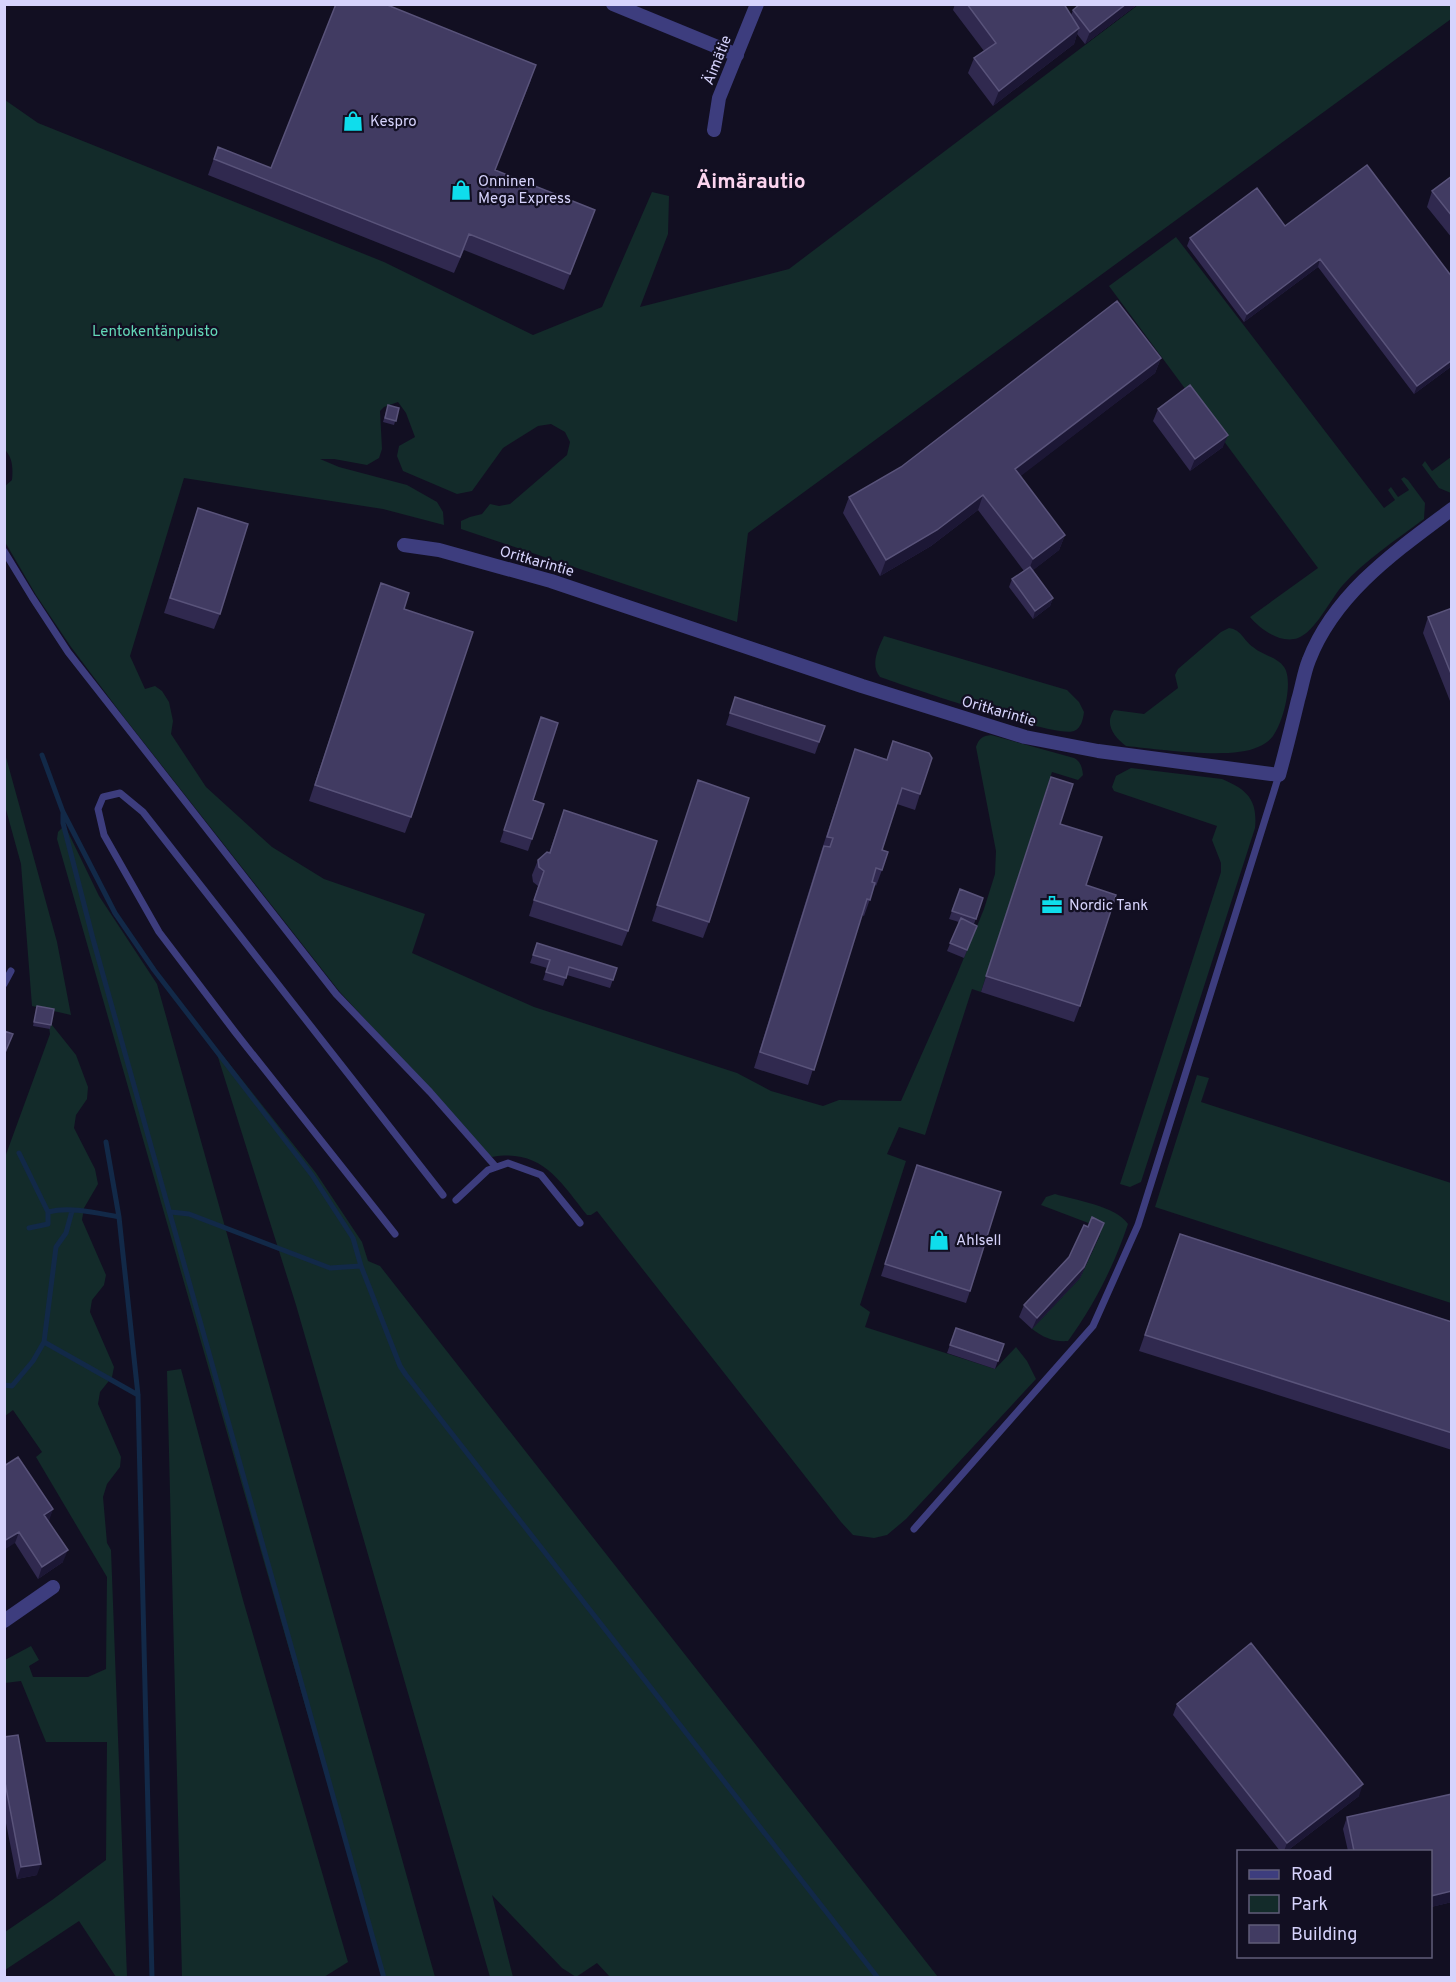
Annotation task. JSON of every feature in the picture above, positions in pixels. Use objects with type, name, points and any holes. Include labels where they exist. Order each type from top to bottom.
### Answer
[{"type":"street","points":[[613,4],[737,55]]},
{"type":"street","name":"Äimätie","points":[[714,130],[719,98],[757,4]]},
{"type":"street","points":[[1279,775],[1308,661],[1323,630],[1351,593],[1386,560],[1452,509]]},
{"type":"street","name":"Oritkarintie","points":[[404,545],[439,550],[551,581],[862,686],[1025,736],[1098,751],[1279,775]]},
{"type":"street","points":[[4,1621],[53,1587]]},
{"type":"lane","points":[[4,551],[68,652],[336,994],[496,1167]]},
{"type":"lane","points":[[914,1529],[1093,1326],[1138,1225],[1279,775]]},
{"type":"lane","points":[[394,1234],[159,932],[104,835],[98,809],[103,797],[120,793],[143,812],[443,1195]]},
{"type":"lane","points":[[4,984],[11,971]]},
{"type":"lane","points":[[456,1200],[488,1170],[508,1163],[541,1175],[580,1223]]},
{"type":"green space","name":"Lentokentänpuisto","points":[[1138,5],[1451,5],[1451,19],[748,533],[737,622],[461,529],[461,521],[482,514],[490,504],[499,506],[510,504],[567,455],[570,442],[565,432],[551,424],[538,426],[503,448],[472,491],[457,494],[403,471],[397,456],[399,446],[415,437],[406,413],[398,402],[380,411],[382,449],[379,458],[367,465],[320,459],[339,467],[407,485],[437,502],[443,512],[444,525],[383,509],[184,478],[130,656],[145,689],[155,686],[162,691],[169,702],[173,721],[171,734],[206,787],[272,847],[324,879],[425,914],[412,953],[534,1007],[737,1073],[771,1091],[823,1106],[839,1100],[901,1101],[956,977],[984,909],[995,874],[996,851],[976,747],[978,741],[991,735],[1078,761],[1083,775],[1078,780],[1052,772],[981,992],[972,989],[925,1135],[899,1127],[887,1154],[906,1161],[860,1305],[870,1312],[865,1327],[995,1369],[1016,1347],[1027,1361],[1036,1379],[906,1519],[887,1535],[874,1538],[853,1535],[597,1211],[587,1215],[558,1179],[536,1162],[524,1157],[492,1157],[485,1152],[339,991],[123,716],[71,647],[36,595],[5,542],[4,487],[12,480],[12,472],[11,459],[4,449],[5,100],[38,123],[384,262],[533,335],[602,307],[652,192],[669,196],[668,234],[640,307],[789,269]]},
{"type":"green space","points":[[1176,237],[1384,508],[1395,500],[1388,490],[1391,487],[1398,497],[1409,490],[1401,479],[1404,477],[1425,503],[1424,519],[1351,577],[1337,592],[1316,623],[1298,638],[1285,639],[1272,635],[1250,617],[1318,568],[1109,286]]},
{"type":"green space","points":[[1451,457],[1451,493],[1439,488],[1422,465],[1425,461],[1432,471]]},
{"type":"green space","points":[[1229,628],[1240,633],[1257,650],[1277,661],[1287,673],[1286,702],[1277,730],[1271,738],[1258,747],[1230,753],[1126,746],[1114,734],[1110,725],[1114,710],[1144,714],[1178,688],[1175,675],[1178,669],[1221,632]]},
{"type":"green space","points":[[884,636],[1067,690],[1079,702],[1084,712],[1081,723],[1074,731],[1041,727],[1012,720],[880,677],[875,662]]},
{"type":"green space","points":[[4,750],[57,942],[71,1015],[32,1006],[21,864],[5,806]]},
{"type":"green space","points":[[1131,768],[1222,779],[1249,796],[1254,810],[1255,828],[1141,1182],[1130,1187],[1120,1184],[1221,872],[1221,863],[1212,840],[1217,826],[1114,791],[1112,787],[1116,776]]},
{"type":"green space","points":[[62,828],[67,830],[99,896],[157,984],[435,1977],[383,1977],[57,839],[58,832]]},
{"type":"green space","points":[[48,1020],[76,1055],[88,1087],[87,1099],[76,1115],[74,1128],[95,1169],[98,1184],[84,1208],[82,1220],[106,1275],[104,1285],[92,1300],[90,1312],[114,1367],[112,1377],[100,1392],[98,1404],[121,1457],[120,1467],[107,1484],[103,1497],[107,1543],[111,1550],[127,1977],[116,1977],[79,1921],[5,1970],[5,1932],[106,1860],[107,1742],[46,1742],[21,1681],[5,1683],[5,1660],[31,1646],[39,1660],[29,1666],[33,1677],[88,1677],[106,1669],[107,1577],[36,1457],[42,1452],[13,1410],[5,1416],[4,1160],[50,1034]]},
{"type":"green space","points":[[217,1054],[224,1057],[316,1173],[362,1242],[368,1261],[380,1266],[938,1977],[611,1978],[597,1963],[576,1977],[562,1968],[492,1895],[513,1977],[490,1977],[296,1305]]},
{"type":"green space","points":[[1197,1075],[1209,1078],[1201,1102],[1451,1183],[1451,1303],[1155,1207]]},
{"type":"green space","points":[[1055,1194],[1105,1208],[1128,1224],[1102,1285],[1068,1341],[1049,1339],[1032,1329],[1080,1278],[1100,1235],[1089,1229],[1091,1224],[1041,1205],[1046,1197]]},
{"type":"green space","points":[[181,1369],[243,1600],[348,1962],[324,1977],[182,1977],[167,1371]]},
{"type":"building","points":[[336,4],[385,4],[536,65],[495,170],[595,210],[570,274],[469,234],[460,257],[214,159],[218,147],[271,168]]},
{"type":"building","points":[[967,4],[1064,4],[1079,28],[999,91],[974,58],[996,43]]},
{"type":"building","points":[[1080,4],[1126,4],[1090,32],[1073,10]]},
{"type":"building","points":[[1367,165],[1452,277],[1452,360],[1417,386],[1320,259],[1247,314],[1190,238],[1257,188],[1285,226]]},
{"type":"building","points":[[1452,176],[1452,216],[1432,191]]},
{"type":"building","points":[[1117,301],[1161,358],[1015,469],[1065,535],[1033,559],[983,495],[937,530],[886,560],[849,497],[901,467]]},
{"type":"building","points":[[1190,385],[1228,435],[1195,459],[1158,409]]},
{"type":"building","points":[[388,405],[399,408],[396,421],[385,418]]},
{"type":"building","points":[[198,508],[248,524],[220,614],[170,598]]},
{"type":"building","points":[[1030,567],[1053,598],[1035,611],[1012,579]]},
{"type":"building","points":[[381,583],[409,593],[404,609],[473,632],[411,817],[315,785]]},
{"type":"building","points":[[1452,608],[1452,676],[1428,617]]},
{"type":"building","points":[[735,697],[825,726],[819,742],[730,713]]},
{"type":"building","points":[[541,717],[558,723],[533,800],[544,804],[532,839],[504,830]]},
{"type":"building","points":[[893,741],[929,753],[932,758],[920,794],[902,788],[882,850],[888,852],[882,870],[876,868],[870,900],[867,899],[814,1070],[760,1052],[824,846],[830,847],[833,838],[827,837],[855,749],[887,760]]},
{"type":"building","name":"Nordic Tank","points":[[1051,777],[1073,784],[1060,824],[1102,837],[1086,885],[1116,895],[1080,1006],[986,976]]},
{"type":"building","points":[[698,780],[749,798],[709,922],[657,905]]},
{"type":"building","points":[[564,810],[657,841],[628,931],[534,900],[544,871],[539,867],[538,860],[547,852],[550,853]]},
{"type":"building","points":[[960,889],[983,898],[976,919],[952,911]]},
{"type":"building","points":[[961,918],[977,926],[967,950],[950,943]]},
{"type":"building","points":[[537,943],[617,968],[613,980],[569,967],[566,978],[546,972],[550,960],[533,955]]},
{"type":"building","points":[[37,1006],[54,1009],[51,1025],[34,1022]]},
{"type":"building","points":[[4,1031],[13,1034],[4,1055]]},
{"type":"building","name":"Ahlsell","points":[[917,1165],[1001,1192],[970,1291],[885,1264]]},
{"type":"building","points":[[1092,1217],[1104,1223],[1084,1267],[1037,1318],[1024,1305],[1069,1257],[1084,1225],[1088,1227]]},
{"type":"building","points":[[1180,1234],[1452,1322],[1452,1433],[1145,1335]]},
{"type":"building","points":[[956,1328],[1004,1344],[998,1361],[950,1345]]},
{"type":"building","points":[[18,1457],[53,1509],[44,1515],[68,1550],[42,1567],[19,1532],[4,1541],[4,1466]]},
{"type":"building","points":[[1251,1643],[1363,1784],[1287,1843],[1177,1704]]},
{"type":"building","points":[[18,1735],[41,1864],[21,1867],[4,1777],[4,1737]]},
{"type":"building","points":[[1452,1794],[1452,1891],[1432,1896],[1432,1850],[1354,1850],[1347,1817]]},
{"type":"waterway","points":[[42,755],[63,812],[115,913],[154,970],[312,1175],[353,1238],[361,1266],[400,1366],[406,1375],[878,1978]]},
{"type":"waterway","points":[[63,814],[63,823],[93,939],[384,1978]]},
{"type":"waterway","points":[[106,1142],[119,1217],[138,1395],[152,1978]]},
{"type":"waterway","points":[[19,1153],[48,1212],[48,1224],[29,1228]]},
{"type":"waterway","points":[[48,1212],[74,1210],[119,1217]]},
{"type":"waterway","points":[[4,1385],[12,1386],[33,1361],[44,1342],[56,1247],[66,1233],[72,1211]]},
{"type":"waterway","points":[[171,1212],[189,1214],[330,1268],[361,1266]]},
{"type":"waterway","points":[[44,1342],[138,1395]]},
{"type":"place","name":"Kespro","points":[[353,121]]},
{"type":"place","name":"Onninen Mega Express","points":[[461,190]]},
{"type":"place","name":"Nordic Tank","points":[[1052,905]]},
{"type":"place","name":"Ahlsell","points":[[939,1240]]},
{"type":"district","name":"Äimärautio","points":[[751,181]]}]
